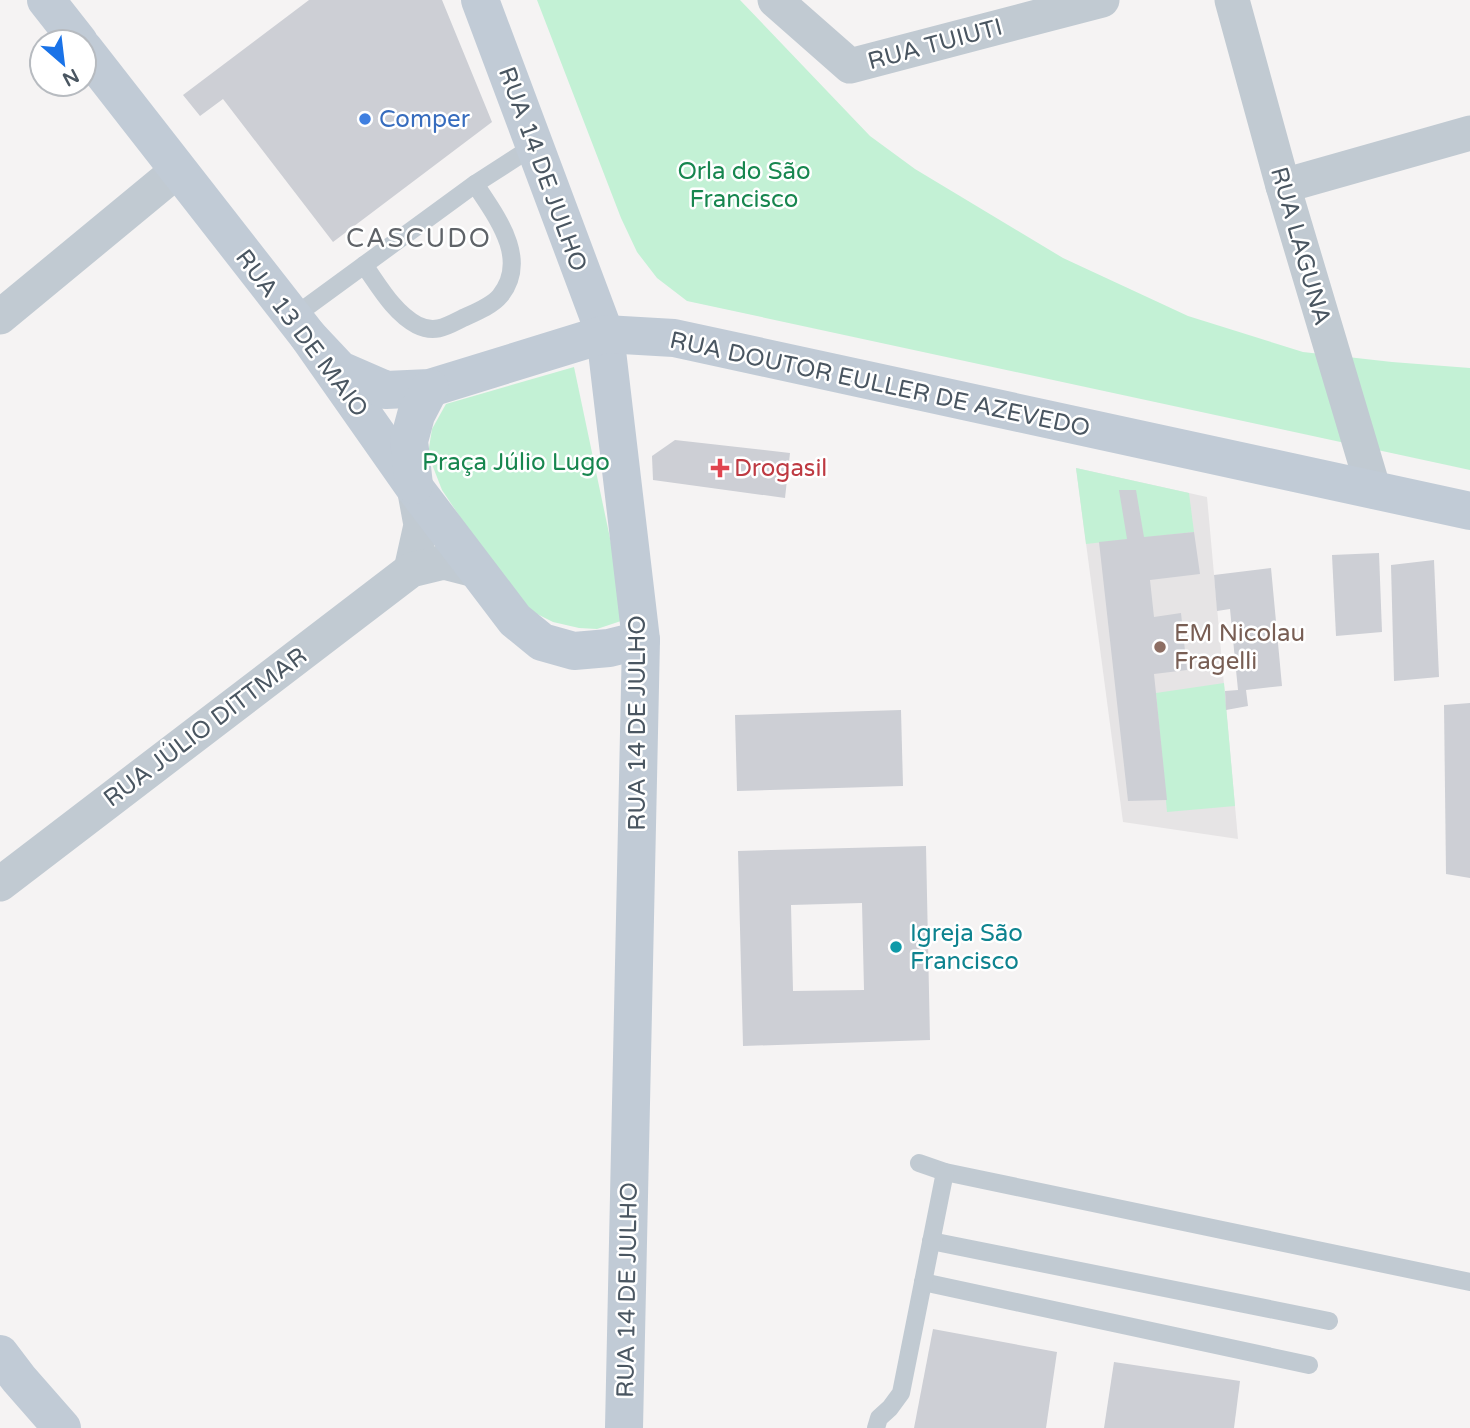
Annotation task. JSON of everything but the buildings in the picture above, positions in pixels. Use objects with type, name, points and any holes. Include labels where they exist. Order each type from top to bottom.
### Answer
[{"type":"street","points":[[46,0],[68,28]]},
{"type":"street","name":"RUA 14 DE JULHO","points":[[480,0],[605,334],[641,640],[624,1428]]},
{"type":"street","name":"RUA TUIUTI","points":[[775,0],[850,66],[1102,0]]},
{"type":"street","name":"RUA LAGUNA","points":[[1231,0],[1374,491]]},
{"type":"street","name":"RUA 13 DE MAIO","points":[[98,67],[300,326],[414,487],[515,620],[542,642],[574,651],[609,648],[641,640]]},
{"type":"street","points":[[1283,186],[1470,134]]},
{"type":"street","points":[[0,317],[178,170]]},
{"type":"street","name":"RUA DOUTOR EULLER DE AZEVEDO","points":[[300,326],[340,370],[386,390],[430,388],[605,334],[674,338],[1470,511]]},
{"type":"street","points":[[411,570],[421,526],[408,442],[416,415],[430,388]]},
{"type":"street","name":"RUA JÚLIO DITTMAR","points":[[0,884],[411,570],[444,562],[479,571]]},
{"type":"street","points":[[0,1354],[62,1428]]},
{"type":"lane","points":[[300,326],[364,265],[475,184],[534,146]]},
{"type":"lane","points":[[364,265],[396,308],[418,326],[438,330],[499,298],[511,277],[510,250],[504,229],[475,184]]},
{"type":"lane","points":[[919,1163],[945,1172],[1470,1282]]},
{"type":"lane","points":[[876,1428],[901,1393],[945,1172]]},
{"type":"lane","points":[[931,1241],[1329,1321]]},
{"type":"lane","points":[[923,1282],[1309,1365]]},
{"type":"shaded area","name":"EM Nicolau Fragelli","points":[[1076,468],[1207,497],[1238,839],[1123,822]]},
{"type":"green space","name":"Orla do São Francisco","points":[[537,0],[740,0],[870,136],[915,169],[1063,258],[1188,316],[1303,352],[1470,368],[1470,470],[687,301],[657,278],[637,252],[621,218]]},
{"type":"green space","name":"Praça Júlio Lugo","points":[[574,367],[627,619],[597,629],[553,622],[529,610],[496,571],[442,490],[428,454],[432,429],[446,404]]},
{"type":"green space","points":[[1076,468],[1189,493],[1194,532],[1086,544]]},
{"type":"green space","points":[[1224,683],[1235,806],[1167,812],[1156,693]]},
{"type":"place","name":"Comper","points":[[365,119]]},
{"type":"place","name":"Drogasil","points":[[720,468]]},
{"type":"place","name":"EM Nicolau Fragelli","points":[[1160,647]]},
{"type":"place","name":"Igreja São Francisco","points":[[896,947]]},
{"type":"district","name":"CASCUDO","points":[[419,238]]}]
